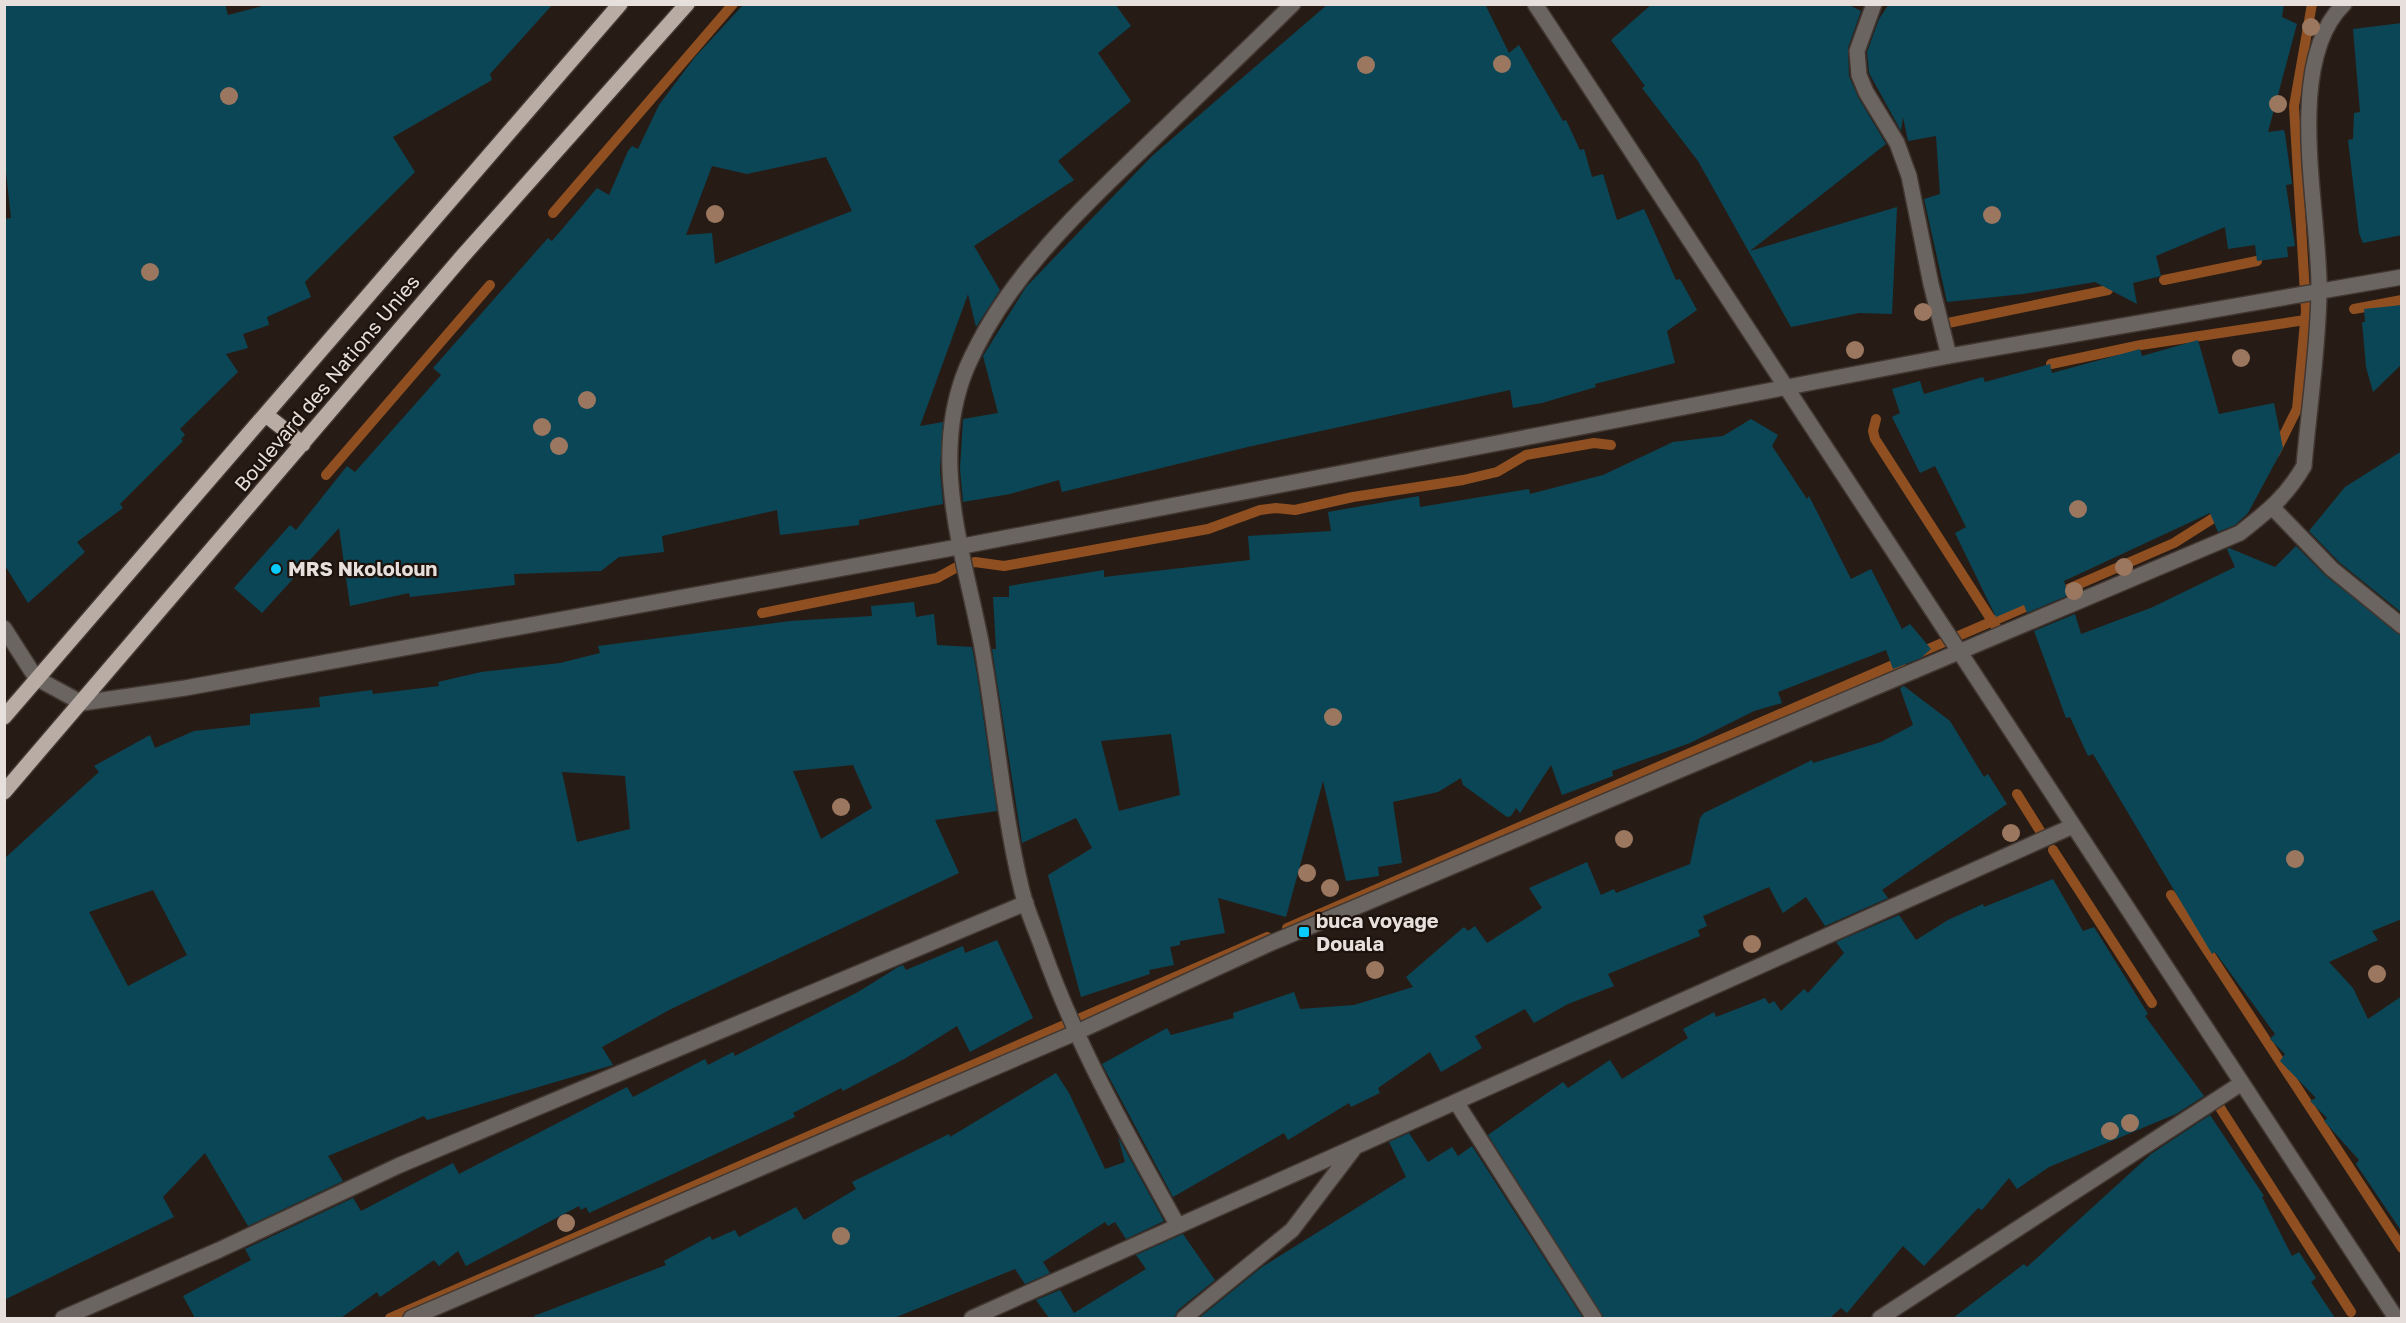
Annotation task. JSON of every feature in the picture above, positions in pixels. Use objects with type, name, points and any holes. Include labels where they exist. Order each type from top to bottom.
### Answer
[{"type":"main road","name":"Boulevard des Nations Unies","points":[[4,717],[620,4]]},
{"type":"main road","name":"Boulevard des Nations Unies","points":[[4,792],[82,704],[461,258],[687,4]]},
{"type":"main road","points":[[266,415],[303,444]]},
{"type":"street","points":[[1179,1226],[1120,1123],[1075,1033],[1026,903],[1003,792],[980,640],[958,547],[949,463],[951,425],[968,366],[993,320],[1030,264],[1068,221],[1293,4]]},
{"type":"street","points":[[1535,4],[2396,1318]]},
{"type":"street","points":[[1874,4],[1857,51],[1859,75],[1866,92],[1897,143],[1909,176],[1928,273],[1950,356]]},
{"type":"street","points":[[411,1318],[1075,1033],[1271,943],[2240,533],[2273,508],[2290,490],[2304,466],[2319,292],[2309,137],[2310,86],[2321,44],[2336,12],[2344,4]]},
{"type":"street","points":[[4,628],[36,678],[82,704],[958,547],[1950,356],[2402,277]]},
{"type":"street","points":[[2273,508],[2338,574],[2402,626]]},
{"type":"street","points":[[972,1318],[2073,826]]},
{"type":"street","points":[[63,1318],[209,1254],[400,1165],[1026,903]]},
{"type":"street","points":[[1880,1318],[2242,1083]]},
{"type":"street","points":[[1456,1102],[1594,1318]]},
{"type":"street","points":[[1184,1318],[1292,1230],[1354,1148]]},
{"type":"building","points":[[4,4],[225,4],[228,15],[270,4],[553,4],[490,74],[492,80],[393,137],[415,172],[305,282],[311,297],[267,317],[269,325],[243,334],[248,348],[226,354],[238,372],[180,429],[185,435],[181,439],[183,441],[120,504],[123,508],[77,542],[85,552],[28,603],[4,564],[4,219],[11,218],[4,154]]},
{"type":"building","points":[[744,4],[1115,4],[1131,26],[1098,53],[1131,101],[1058,161],[1074,180],[974,246],[1000,290],[976,327],[968,294],[920,426],[943,422],[940,470],[943,504],[859,520],[859,525],[780,535],[777,510],[662,536],[664,552],[619,557],[601,571],[514,574],[515,585],[410,597],[409,593],[350,606],[339,528],[262,613],[234,588],[290,525],[296,530],[347,466],[355,472],[441,375],[433,368],[548,238],[552,241],[597,188],[609,195],[628,151],[632,146],[638,149],[659,105],[695,57]],"holes":[[[826,157],[852,211],[715,264],[712,233],[686,235],[712,166],[747,174]]]},
{"type":"building","points":[[1328,4],[1485,4],[1509,53],[1519,45],[1563,121],[1566,120],[1580,150],[1584,149],[1592,177],[1603,174],[1617,220],[1644,209],[1676,280],[1680,279],[1697,310],[1667,331],[1675,363],[1595,384],[1596,387],[1542,403],[1513,408],[1510,390],[1252,446],[1062,492],[1059,480],[1010,494],[963,502],[960,469],[963,419],[998,413],[983,356],[1026,287],[1152,156]]},
{"type":"building","points":[[1652,4],[1847,4],[1861,11],[1848,48],[1849,76],[1858,97],[1886,144],[1750,251],[1897,207],[1892,314],[1859,313],[1791,327],[1698,161],[1642,88],[1645,86],[1611,40]]},
{"type":"building","points":[[1889,4],[2284,4],[2282,17],[2297,24],[2268,132],[2284,130],[2285,134],[2292,184],[2286,185],[2295,246],[2287,247],[2288,257],[2257,261],[2255,245],[2228,249],[2225,227],[2156,256],[2161,276],[2133,283],[2137,304],[2095,282],[2023,294],[1947,302],[1924,199],[1940,194],[1936,136],[1908,141],[1903,117],[1901,131],[1869,73],[1867,52],[1879,19]]},
{"type":"building","points":[[2402,23],[2402,235],[2363,243],[2359,233],[2348,140],[2353,139],[2354,113],[2360,112],[2353,29]]},
{"type":"building","points":[[2402,305],[2402,364],[2373,392],[2366,367],[2362,322],[2365,322],[2364,309]]},
{"type":"building","points":[[2198,340],[2219,414],[2274,403],[2283,448],[2248,513],[2235,525],[2218,532],[2210,513],[2064,581],[2069,595],[2027,613],[2024,605],[1996,617],[1955,533],[1966,527],[1935,466],[1920,473],[1892,417],[1900,413],[1892,389],[1920,381],[1924,394],[1983,377],[1985,382],[2050,364],[2052,373],[2140,349],[2142,356]]},
{"type":"building","points":[[1751,419],[1778,435],[1772,446],[1807,499],[1809,496],[1851,579],[1871,569],[1902,629],[1910,624],[1931,649],[1921,658],[1893,669],[1886,650],[1778,692],[1782,703],[1754,711],[1690,743],[1612,771],[1613,776],[1562,795],[1551,765],[1520,813],[1516,808],[1511,816],[1507,817],[1463,785],[1461,778],[1438,792],[1393,802],[1402,863],[1378,867],[1379,876],[1346,881],[1323,781],[1286,917],[1218,898],[1225,933],[1180,941],[1180,945],[1170,947],[1174,965],[1149,970],[1150,974],[1081,997],[1048,875],[1092,848],[1076,818],[1022,843],[992,649],[996,649],[993,597],[1009,597],[1009,586],[1104,570],[1104,577],[1250,560],[1248,536],[1331,531],[1328,512],[1419,496],[1420,507],[1529,489],[1530,494],[1603,475],[1673,442],[1723,436]],"holes":[[[1171,734],[1180,795],[1119,811],[1101,741]]]},
{"type":"building","points":[[2402,451],[2402,613],[2339,562],[2309,531],[2345,487]]},
{"type":"building","points":[[2296,546],[2326,576],[2402,636],[2402,919],[2372,931],[2378,940],[2329,962],[2353,988],[2368,1019],[2402,996],[2402,1232],[2356,1164],[2359,1160],[2324,1121],[2327,1118],[2310,1101],[2316,1098],[2280,1061],[2285,1054],[2270,1039],[2275,1034],[2215,952],[2212,954],[2093,754],[2088,756],[2070,717],[2066,718],[2034,631],[2075,614],[2081,634],[2153,607],[2235,567],[2227,549],[2229,548],[2275,567]]},
{"type":"building","points":[[914,602],[916,617],[934,614],[937,645],[972,647],[997,811],[935,820],[959,873],[671,1009],[602,1047],[613,1065],[427,1120],[424,1116],[328,1156],[343,1181],[248,1226],[205,1153],[163,1197],[174,1217],[4,1300],[4,859],[99,772],[94,766],[150,735],[155,748],[194,731],[250,725],[250,714],[320,707],[319,697],[372,690],[373,694],[439,686],[438,682],[481,672],[560,663],[600,653],[598,646],[790,621],[872,616],[871,606]],"holes":[[[853,765],[872,808],[821,839],[793,771]],[[562,772],[625,776],[630,829],[577,842]],[[153,890],[187,955],[128,986],[89,912]]]},
{"type":"building","points":[[1904,686],[1950,721],[1984,777],[1988,774],[2007,804],[1882,890],[1888,898],[1825,926],[1806,897],[1783,913],[1769,887],[1703,916],[1707,926],[1698,930],[1700,936],[1608,974],[1614,986],[1568,1004],[1534,1023],[1525,1009],[1475,1036],[1482,1048],[1441,1072],[1430,1052],[1378,1088],[1380,1093],[1351,1107],[1349,1103],[1288,1140],[1284,1133],[1173,1197],[1102,1064],[1167,1028],[1171,1035],[1234,1018],[1233,1013],[1294,992],[1300,1009],[1354,1005],[1413,987],[1406,977],[1464,927],[1468,931],[1475,926],[1487,943],[1542,908],[1529,888],[1587,862],[1601,895],[1614,889],[1616,893],[1690,864],[1700,818],[1704,813],[1812,760],[1813,763],[1881,742],[1913,725],[1900,688]]},
{"type":"building","points":[[2053,879],[2083,931],[2094,927],[2148,1014],[2145,1016],[2204,1096],[2176,1114],[2049,1167],[2017,1189],[2009,1178],[1982,1210],[1978,1208],[1924,1266],[1903,1246],[1847,1313],[1841,1308],[1830,1318],[1604,1318],[1488,1135],[1563,1082],[1568,1088],[1610,1060],[1622,1079],[1688,1038],[1683,1029],[1714,1012],[1716,1017],[1765,998],[1769,1004],[1774,1001],[1781,1011],[1804,989],[1808,993],[1844,953],[1836,942],[1899,915],[1916,940],[1948,920],[1983,904],[1984,907]]},
{"type":"building","points":[[997,940],[1033,1018],[970,1052],[957,1026],[906,1058],[843,1091],[841,1088],[793,1113],[795,1117],[589,1213],[586,1207],[581,1210],[579,1206],[466,1266],[458,1251],[439,1266],[434,1260],[380,1297],[377,1292],[341,1318],[195,1318],[183,1296],[251,1260],[245,1249],[353,1198],[361,1211],[453,1163],[459,1174],[627,1087],[633,1097],[705,1059],[708,1065],[733,1052],[735,1056],[858,992],[898,967],[903,965],[906,970],[963,946],[965,953]]},
{"type":"building","points":[[1056,1073],[1069,1093],[1105,1169],[1125,1162],[1118,1137],[1164,1221],[1126,1239],[1115,1222],[1108,1226],[1105,1222],[1043,1262],[1050,1273],[1025,1284],[1015,1269],[894,1318],[535,1318],[534,1316],[666,1265],[664,1261],[710,1236],[712,1240],[735,1230],[739,1237],[796,1207],[804,1220],[856,1189],[852,1182],[949,1134],[950,1137]]},
{"type":"building","points":[[2210,1115],[2264,1196],[2262,1197],[2292,1256],[2299,1252],[2316,1278],[2311,1282],[2335,1318],[1953,1318],[2024,1264],[2027,1267],[2151,1154]]},
{"type":"building","points":[[1409,1133],[1428,1162],[1452,1147],[1458,1156],[1472,1146],[1583,1318],[1199,1318],[1262,1267],[1406,1177],[1389,1142]]},
{"type":"building","points":[[1183,1234],[1215,1280],[1178,1310],[1174,1318],[1049,1318],[1036,1300],[1060,1290],[1074,1313],[1146,1269],[1136,1255]]},
{"type":"waterway","points":[[553,213],[733,4]]},
{"type":"waterway","points":[[2275,453],[2297,409],[2306,311],[2294,106],[2312,4]]},
{"type":"waterway","points":[[2164,280],[2257,261]]},
{"type":"waterway","points":[[326,475],[490,285]]},
{"type":"waterway","points":[[1948,323],[2108,290]]},
{"type":"waterway","points":[[2354,309],[2402,300]]},
{"type":"waterway","points":[[2051,364],[2141,345],[2305,320]]},
{"type":"waterway","points":[[1876,419],[1873,431],[1875,439],[1996,627]]},
{"type":"waterway","points":[[762,613],[937,578],[957,567],[975,562],[1004,566],[1208,529],[1260,510],[1276,508],[1295,510],[1353,497],[1463,480],[1497,472],[1526,455],[1594,443],[1611,445]]},
{"type":"waterway","points":[[2054,595],[2174,543],[2223,512]]},
{"type":"waterway","points":[[1919,653],[2037,602]]},
{"type":"waterway","points":[[1287,928],[1902,661]]},
{"type":"waterway","points":[[2017,794],[2042,834]]},
{"type":"waterway","points":[[2053,850],[2152,1003]]},
{"type":"waterway","points":[[2171,895],[2402,1248]]},
{"type":"waterway","points":[[390,1318],[1267,937]]},
{"type":"waterway","points":[[2217,1103],[2351,1312]]},
{"type":"place","name":"MRS Nkololoun","points":[[276,569]]},
{"type":"place","name":"buca voyage Douala","points":[[1304,932]]}]
